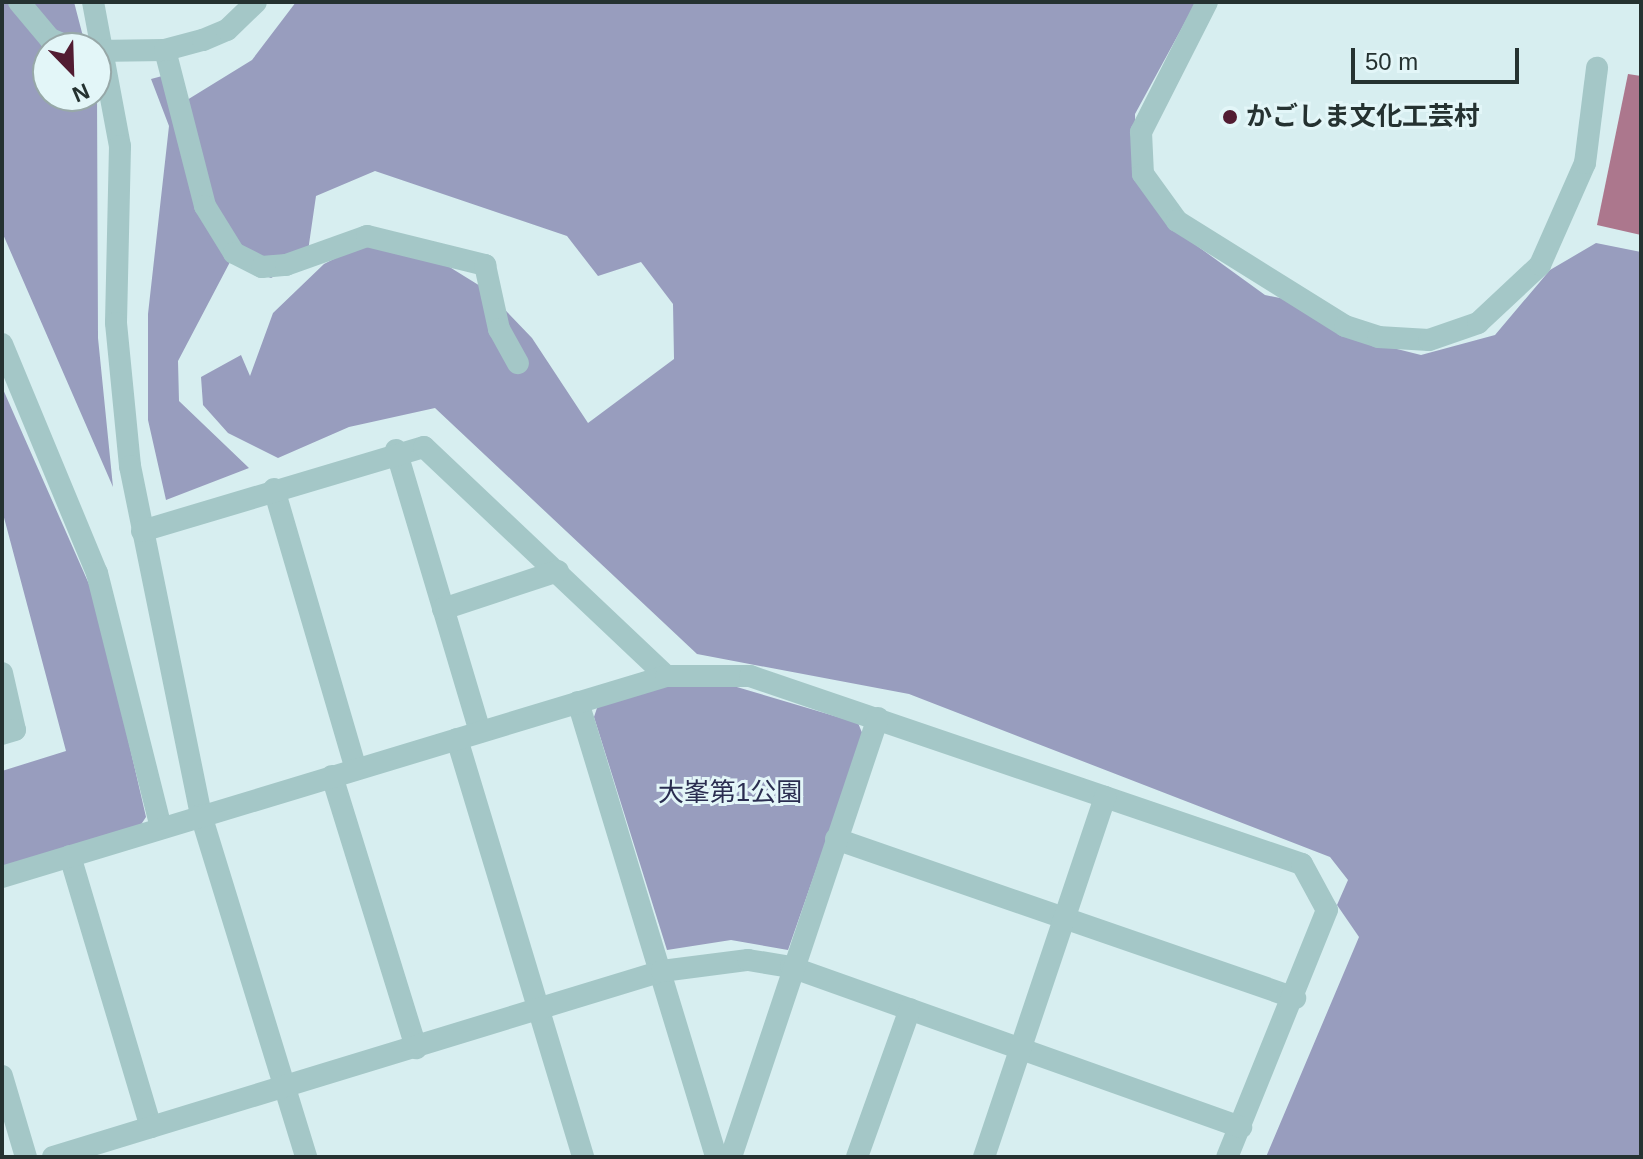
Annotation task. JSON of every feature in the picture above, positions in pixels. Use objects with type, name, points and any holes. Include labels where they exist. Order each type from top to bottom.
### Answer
[{"type":"street","points":[[19,2],[44,32]]},
{"type":"street","points":[[93,2],[98,32]]},
{"type":"street","points":[[112,51],[165,50],[227,30],[256,2]]},
{"type":"street","points":[[1207,2],[1141,132],[1143,174],[1177,221],[1345,326],[1378,337],[1429,340],[1478,323],[1540,265],[1585,163],[1597,68]]},
{"type":"street","points":[[165,50],[205,206],[234,253],[262,267],[286,265],[367,236],[485,265],[499,329],[518,363]]},
{"type":"street","points":[[112,112],[120,161],[120,404],[142,531],[201,815],[306,1157]]},
{"type":"street","points":[[2,344],[97,573],[161,828]]},
{"type":"street","points":[[142,531],[396,450],[424,447],[666,676]]},
{"type":"street","points":[[396,450],[480,732]]},
{"type":"street","points":[[274,489],[356,769]]},
{"type":"street","points":[[443,609],[558,571]]},
{"type":"street","points":[[2,673],[15,730],[2,734]]},
{"type":"street","points":[[2,877],[666,676],[750,676],[1302,864],[1327,910],[1295,998],[1227,1157]]},
{"type":"street","points":[[578,702],[716,1157]]},
{"type":"street","points":[[731,1157],[791,967],[878,718]]},
{"type":"street","points":[[457,739],[583,1157]]},
{"type":"street","points":[[332,776],[416,1048]]},
{"type":"street","points":[[984,1157],[1105,797]]},
{"type":"street","points":[[836,839],[1295,998]]},
{"type":"street","points":[[70,856],[151,1127]]},
{"type":"street","points":[[53,1157],[662,971],[718,961],[791,967],[1241,1127]]},
{"type":"street","points":[[857,1157],[910,1009]]},
{"type":"street","points":[[2,1076],[26,1157]]},
{"type":"green space","points":[[2,2],[74,2],[82,32],[32,32],[32,112],[97,112],[98,338],[113,487],[2,232]]},
{"type":"green space","points":[[296,2],[1196,2],[1135,114],[1136,177],[1182,235],[1265,295],[1315,305],[1345,336],[1421,355],[1495,335],[1550,270],[1596,243],[1641,252],[1641,1157],[1266,1157],[1359,937],[1337,905],[1348,880],[1330,857],[909,694],[697,654],[435,408],[349,427],[278,458],[228,433],[203,405],[201,377],[241,355],[250,376],[273,313],[324,264],[373,239],[443,263],[485,289],[532,338],[588,423],[674,359],[673,304],[641,262],[598,276],[567,236],[375,171],[316,196],[307,258],[271,278],[230,262],[178,361],[179,401],[249,468],[166,500],[148,420],[148,314],[169,126],[151,79],[166,75],[187,100],[252,60]]},
{"type":"green space","points":[[2,387],[96,600],[146,817],[140,826],[2,868],[2,771],[66,751],[2,510]]},
{"type":"green space","name":"大峯第1公園","points":[[730,685],[858,723],[863,735],[788,950],[731,940],[667,950],[594,717],[598,705],[666,686]]},
{"type":"shaded area","points":[[1628,74],[1641,76],[1641,235],[1597,225]]},
{"type":"place","name":"かごしま文化工芸村","points":[[1230,117]]}]
